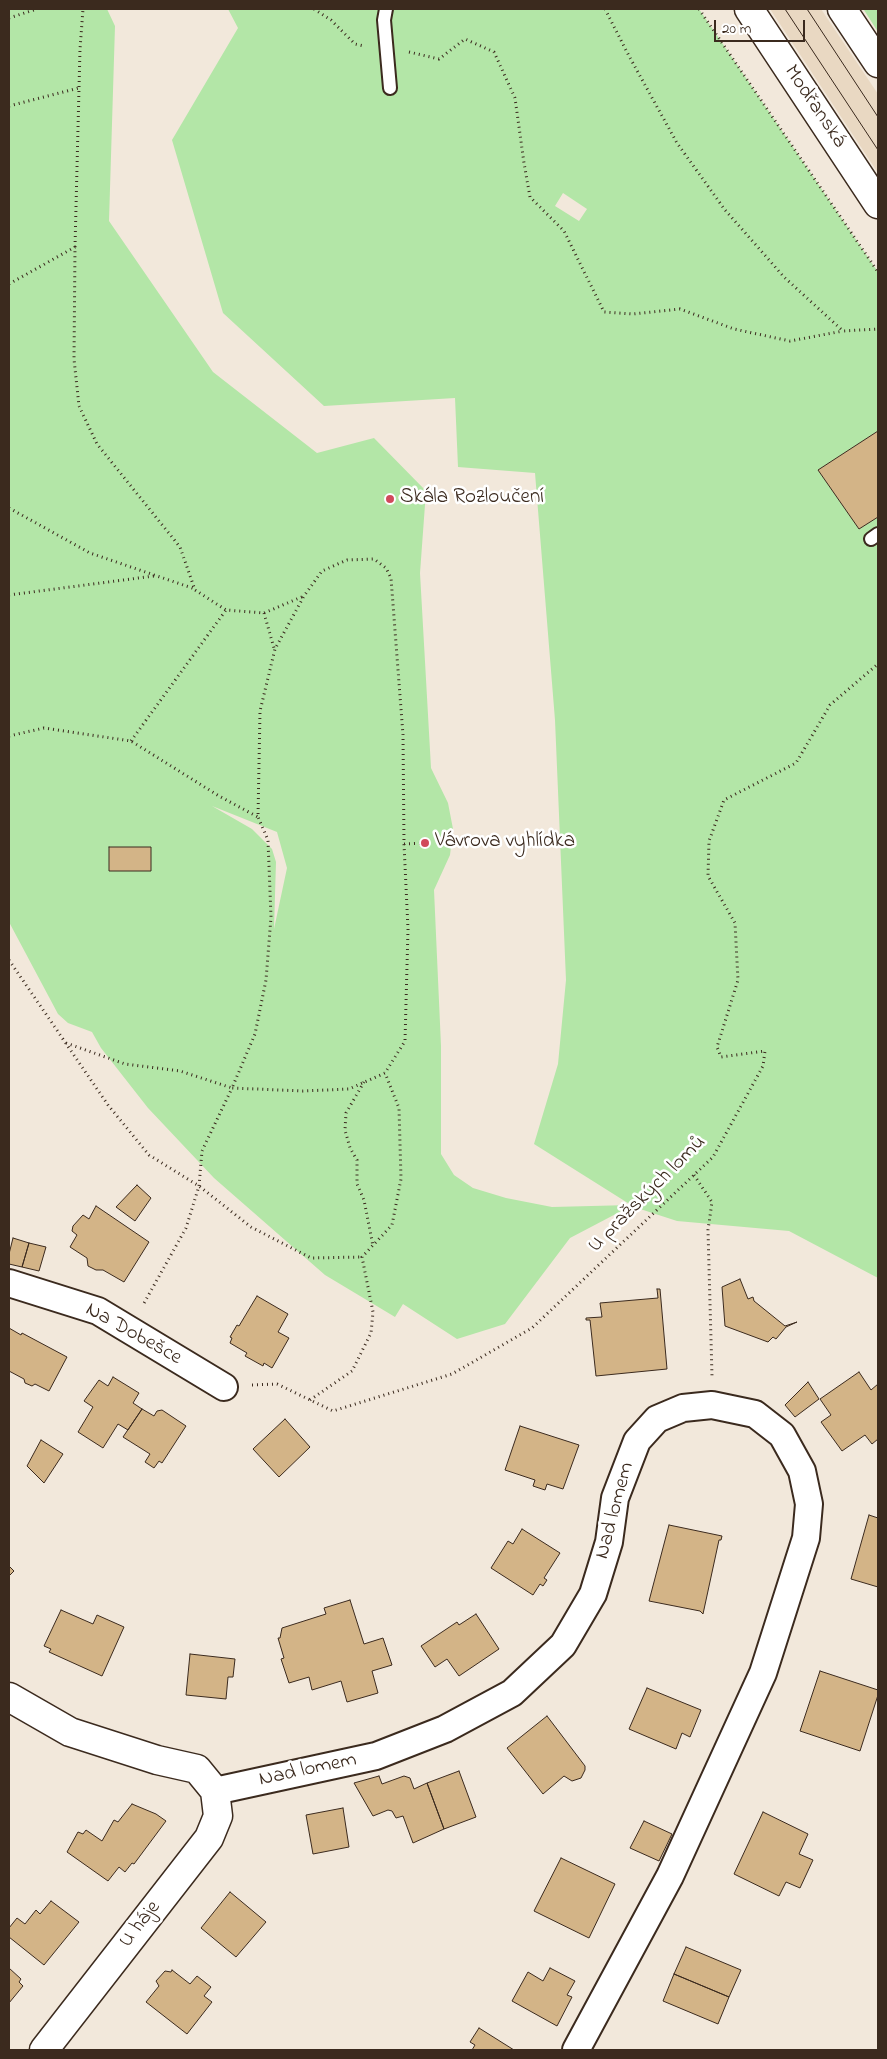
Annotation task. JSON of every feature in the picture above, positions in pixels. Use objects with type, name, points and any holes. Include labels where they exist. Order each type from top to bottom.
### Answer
[{"type":"street","name":"Modřanská","points":[[750,9],[878,204]]},
{"type":"street","points":[[842,9],[878,63]]},
{"type":"street","name":"Na Dobešce","points":[[9,1283],[98,1311],[224,1388]]},
{"type":"street","name":"Nad lomem","points":[[215,1791],[376,1756],[445,1729],[512,1692],[562,1645],[593,1594],[609,1542],[615,1498],[637,1441],[657,1419],[682,1408],[712,1405],[755,1414],[782,1435],[802,1471],[809,1504],[806,1538],[763,1673],[670,1876],[576,2050]]},
{"type":"street","points":[[9,1697],[70,1732],[157,1760],[197,1769],[215,1791]]},
{"type":"street","name":"U háje","points":[[44,2050],[209,1838],[218,1816],[215,1791]]},
{"type":"lane","points":[[385,14],[390,88]]},
{"type":"path","points":[[9,18],[37,9]]},
{"type":"path","points":[[83,9],[75,247],[74,359],[79,406],[97,444],[180,547],[195,590]]},
{"type":"path","points":[[314,9],[331,20],[355,44],[387,52]]},
{"type":"path","points":[[605,9],[676,143],[725,210],[784,277],[842,331]]},
{"type":"path","points":[[699,9],[878,272]]},
{"type":"path","points":[[385,14],[411,53],[438,59],[465,39],[494,52],[516,98],[530,197],[564,232],[604,312],[633,314],[680,309],[734,328],[790,341],[842,331],[878,329]]},
{"type":"path","points":[[9,106],[79,88]]},
{"type":"path","points":[[9,284],[75,247]]},
{"type":"path","points":[[9,508],[90,553],[195,590],[226,610],[264,612],[304,596]]},
{"type":"path","points":[[66,1043],[125,1064],[180,1071],[232,1088],[303,1091],[349,1089],[385,1073],[405,1041],[408,929],[404,844],[403,735],[391,578],[386,568],[374,559],[348,560],[322,571],[304,596],[274,649],[260,711],[258,818],[268,840],[271,917],[266,980],[255,1034],[232,1088],[202,1151],[199,1186],[186,1228],[128,1328]]},
{"type":"path","points":[[9,595],[155,576]]},
{"type":"path","points":[[131,741],[226,610]]},
{"type":"path","points":[[264,612],[274,649]]},
{"type":"path","name":"U pražských lomů","points":[[224,1388],[277,1384],[333,1411],[452,1374],[532,1328],[713,1157],[763,1066],[765,1051],[721,1057],[716,1047],[738,980],[734,923],[708,876],[709,841],[724,800],[796,763],[830,704],[878,664]]},
{"type":"path","points":[[9,736],[44,728],[131,741],[258,818]]},
{"type":"path","points":[[404,844],[425,844]]},
{"type":"path","points":[[9,960],[108,1105],[150,1156],[199,1186],[251,1227],[311,1258],[362,1257],[392,1225],[401,1179],[399,1108],[385,1073]]},
{"type":"path","points":[[364,1082],[346,1113],[345,1130],[350,1148],[357,1160],[357,1184],[364,1200],[373,1246]]},
{"type":"path","points":[[694,1175],[712,1202],[708,1230],[712,1405]]},
{"type":"path","points":[[310,1400],[352,1371],[371,1334],[373,1312],[362,1257]]},
{"type":"shaded area","points":[[770,9],[821,9],[878,94],[878,173]]},
{"type":"green space","points":[[9,9],[107,9],[115,26],[109,221],[213,372],[317,453],[374,438],[426,491],[420,573],[431,768],[448,803],[453,829],[450,855],[434,890],[441,1046],[441,1154],[454,1175],[473,1188],[506,1198],[552,1207],[631,1205],[534,1144],[558,1064],[566,980],[555,720],[535,473],[458,467],[455,398],[324,406],[223,313],[172,140],[238,28],[228,9],[699,9],[878,272],[878,431],[818,470],[859,529],[878,517],[878,1278],[789,1231],[677,1221],[631,1206],[570,1238],[505,1324],[457,1339],[403,1304],[395,1317],[325,1275],[214,1178],[148,1108],[101,1048],[92,1032],[68,1023],[58,1014],[9,922]],"holes":[[[563,193],[587,209],[579,221],[555,206]],[[212,806],[277,832],[287,868],[274,929],[276,862],[272,849],[252,829]]]},
{"type":"green space","points":[[878,9],[878,32],[864,10]]},
{"type":"building","points":[[878,431],[878,517],[859,529],[818,470]]},
{"type":"building","points":[[109,847],[151,847],[151,871],[109,871]]},
{"type":"building","points":[[137,1185],[151,1198],[135,1221],[116,1207]]},
{"type":"building","points":[[96,1206],[149,1242],[124,1282],[103,1270],[96,1270],[88,1266],[87,1258],[70,1247],[77,1235],[72,1231],[73,1226],[83,1215],[89,1219]]},
{"type":"building","points":[[13,1238],[29,1243],[22,1267],[9,1264],[9,1254]]},
{"type":"building","points":[[29,1243],[46,1247],[39,1271],[22,1267]]},
{"type":"building","points":[[740,1279],[748,1299],[753,1297],[754,1301],[785,1326],[797,1322],[786,1327],[776,1339],[773,1337],[768,1342],[725,1326],[722,1287]]},
{"type":"building","points":[[657,1289],[660,1289],[667,1369],[596,1376],[590,1320],[586,1320],[586,1318],[602,1317],[600,1303],[658,1298]]},
{"type":"building","points":[[257,1296],[288,1314],[278,1332],[289,1338],[272,1368],[264,1363],[263,1366],[245,1356],[247,1353],[230,1343],[232,1338],[230,1337]]},
{"type":"building","points":[[9,1328],[67,1357],[49,1391],[35,1384],[32,1386],[25,1383],[24,1379],[9,1371]]},
{"type":"building","points":[[859,1372],[871,1390],[878,1384],[878,1439],[872,1444],[865,1435],[842,1451],[821,1422],[831,1415],[820,1399]]},
{"type":"building","points":[[113,1377],[139,1393],[133,1403],[142,1409],[128,1430],[118,1424],[103,1448],[78,1432],[93,1407],[84,1401],[99,1380],[108,1386]]},
{"type":"building","points":[[808,1382],[819,1399],[795,1417],[785,1405]]},
{"type":"building","points":[[142,1409],[154,1416],[157,1411],[162,1410],[186,1426],[162,1463],[159,1461],[154,1468],[145,1462],[150,1454],[123,1437]]},
{"type":"building","points":[[285,1419],[310,1447],[279,1477],[253,1449]]},
{"type":"building","points":[[520,1426],[579,1445],[563,1489],[547,1484],[545,1490],[533,1486],[535,1480],[505,1470]]},
{"type":"building","points":[[41,1440],[63,1454],[44,1483],[27,1466]]},
{"type":"building","points":[[869,1515],[878,1518],[878,1587],[851,1579]]},
{"type":"building","points":[[669,1525],[722,1536],[721,1540],[719,1540],[703,1614],[700,1611],[649,1601]]},
{"type":"building","points":[[522,1529],[560,1553],[544,1578],[547,1580],[543,1586],[540,1584],[533,1595],[491,1568],[508,1541],[513,1544]]},
{"type":"building","points":[[9,1566],[14,1571],[9,1576]]},
{"type":"building","points":[[350,1600],[364,1644],[383,1638],[392,1665],[372,1671],[378,1693],[347,1702],[341,1681],[312,1690],[309,1677],[289,1683],[281,1659],[284,1658],[278,1638],[280,1638],[282,1628],[326,1614],[324,1608]]},
{"type":"building","points":[[61,1610],[93,1624],[97,1615],[124,1627],[102,1676],[49,1652],[51,1649],[44,1646]]},
{"type":"building","points":[[476,1614],[499,1649],[459,1676],[447,1659],[435,1667],[421,1646],[457,1622],[459,1625]]},
{"type":"building","points":[[190,1654],[235,1659],[233,1677],[228,1677],[226,1699],[186,1695]]},
{"type":"building","points":[[820,1671],[878,1690],[860,1751],[800,1731]]},
{"type":"building","points":[[647,1688],[701,1710],[690,1737],[682,1733],[676,1749],[629,1729]]},
{"type":"building","points":[[547,1716],[585,1766],[585,1770],[581,1778],[572,1781],[564,1776],[543,1794],[507,1748]]},
{"type":"building","points":[[459,1771],[476,1817],[444,1829],[427,1783]]},
{"type":"building","points":[[379,1776],[382,1784],[404,1776],[410,1778],[414,1789],[427,1783],[444,1829],[413,1843],[403,1816],[396,1818],[392,1811],[388,1810],[373,1816],[354,1783]]},
{"type":"building","points":[[132,1804],[156,1814],[166,1821],[134,1864],[132,1863],[125,1872],[119,1867],[108,1881],[67,1852],[78,1832],[83,1834],[86,1830],[102,1841],[114,1820],[118,1822]]},
{"type":"building","points":[[343,1808],[349,1847],[313,1854],[306,1815]]},
{"type":"building","points":[[763,1812],[808,1834],[799,1854],[813,1860],[800,1888],[786,1882],[779,1896],[734,1874]]},
{"type":"building","points":[[644,1821],[672,1834],[659,1861],[630,1848]]},
{"type":"building","points":[[561,1858],[615,1884],[589,1938],[534,1911]]},
{"type":"building","points":[[230,1892],[266,1922],[236,1957],[201,1928]]},
{"type":"building","points":[[51,1901],[79,1922],[44,1965],[9,1937],[9,1928],[17,1918],[25,1924],[36,1910],[40,1914]]},
{"type":"building","points":[[686,1947],[741,1970],[729,1997],[674,1974]]},
{"type":"building","points":[[9,1968],[21,1979],[19,1982],[23,1986],[9,2003]]},
{"type":"building","points":[[550,1968],[575,1981],[567,1995],[572,1997],[557,2026],[512,2001],[528,1972],[543,1981]]},
{"type":"building","points":[[172,1970],[190,1984],[197,1976],[211,1987],[204,1996],[212,2002],[187,2034],[146,2002],[159,1986],[156,1981],[165,1971],[171,1972]]},
{"type":"building","points":[[674,1974],[729,1997],[718,2024],[663,2001]]},
{"type":"building","points":[[479,2028],[514,2050],[472,2050],[475,2045],[470,2042]]},
{"type":"tram line","points":[[785,9],[878,150]]},
{"type":"tram line","points":[[807,9],[878,117]]},
{"type":"place","name":"Skála Rozloučení","points":[[390,499]]},
{"type":"place","name":"Vávrova vyhlídka","points":[[425,843]]}]
